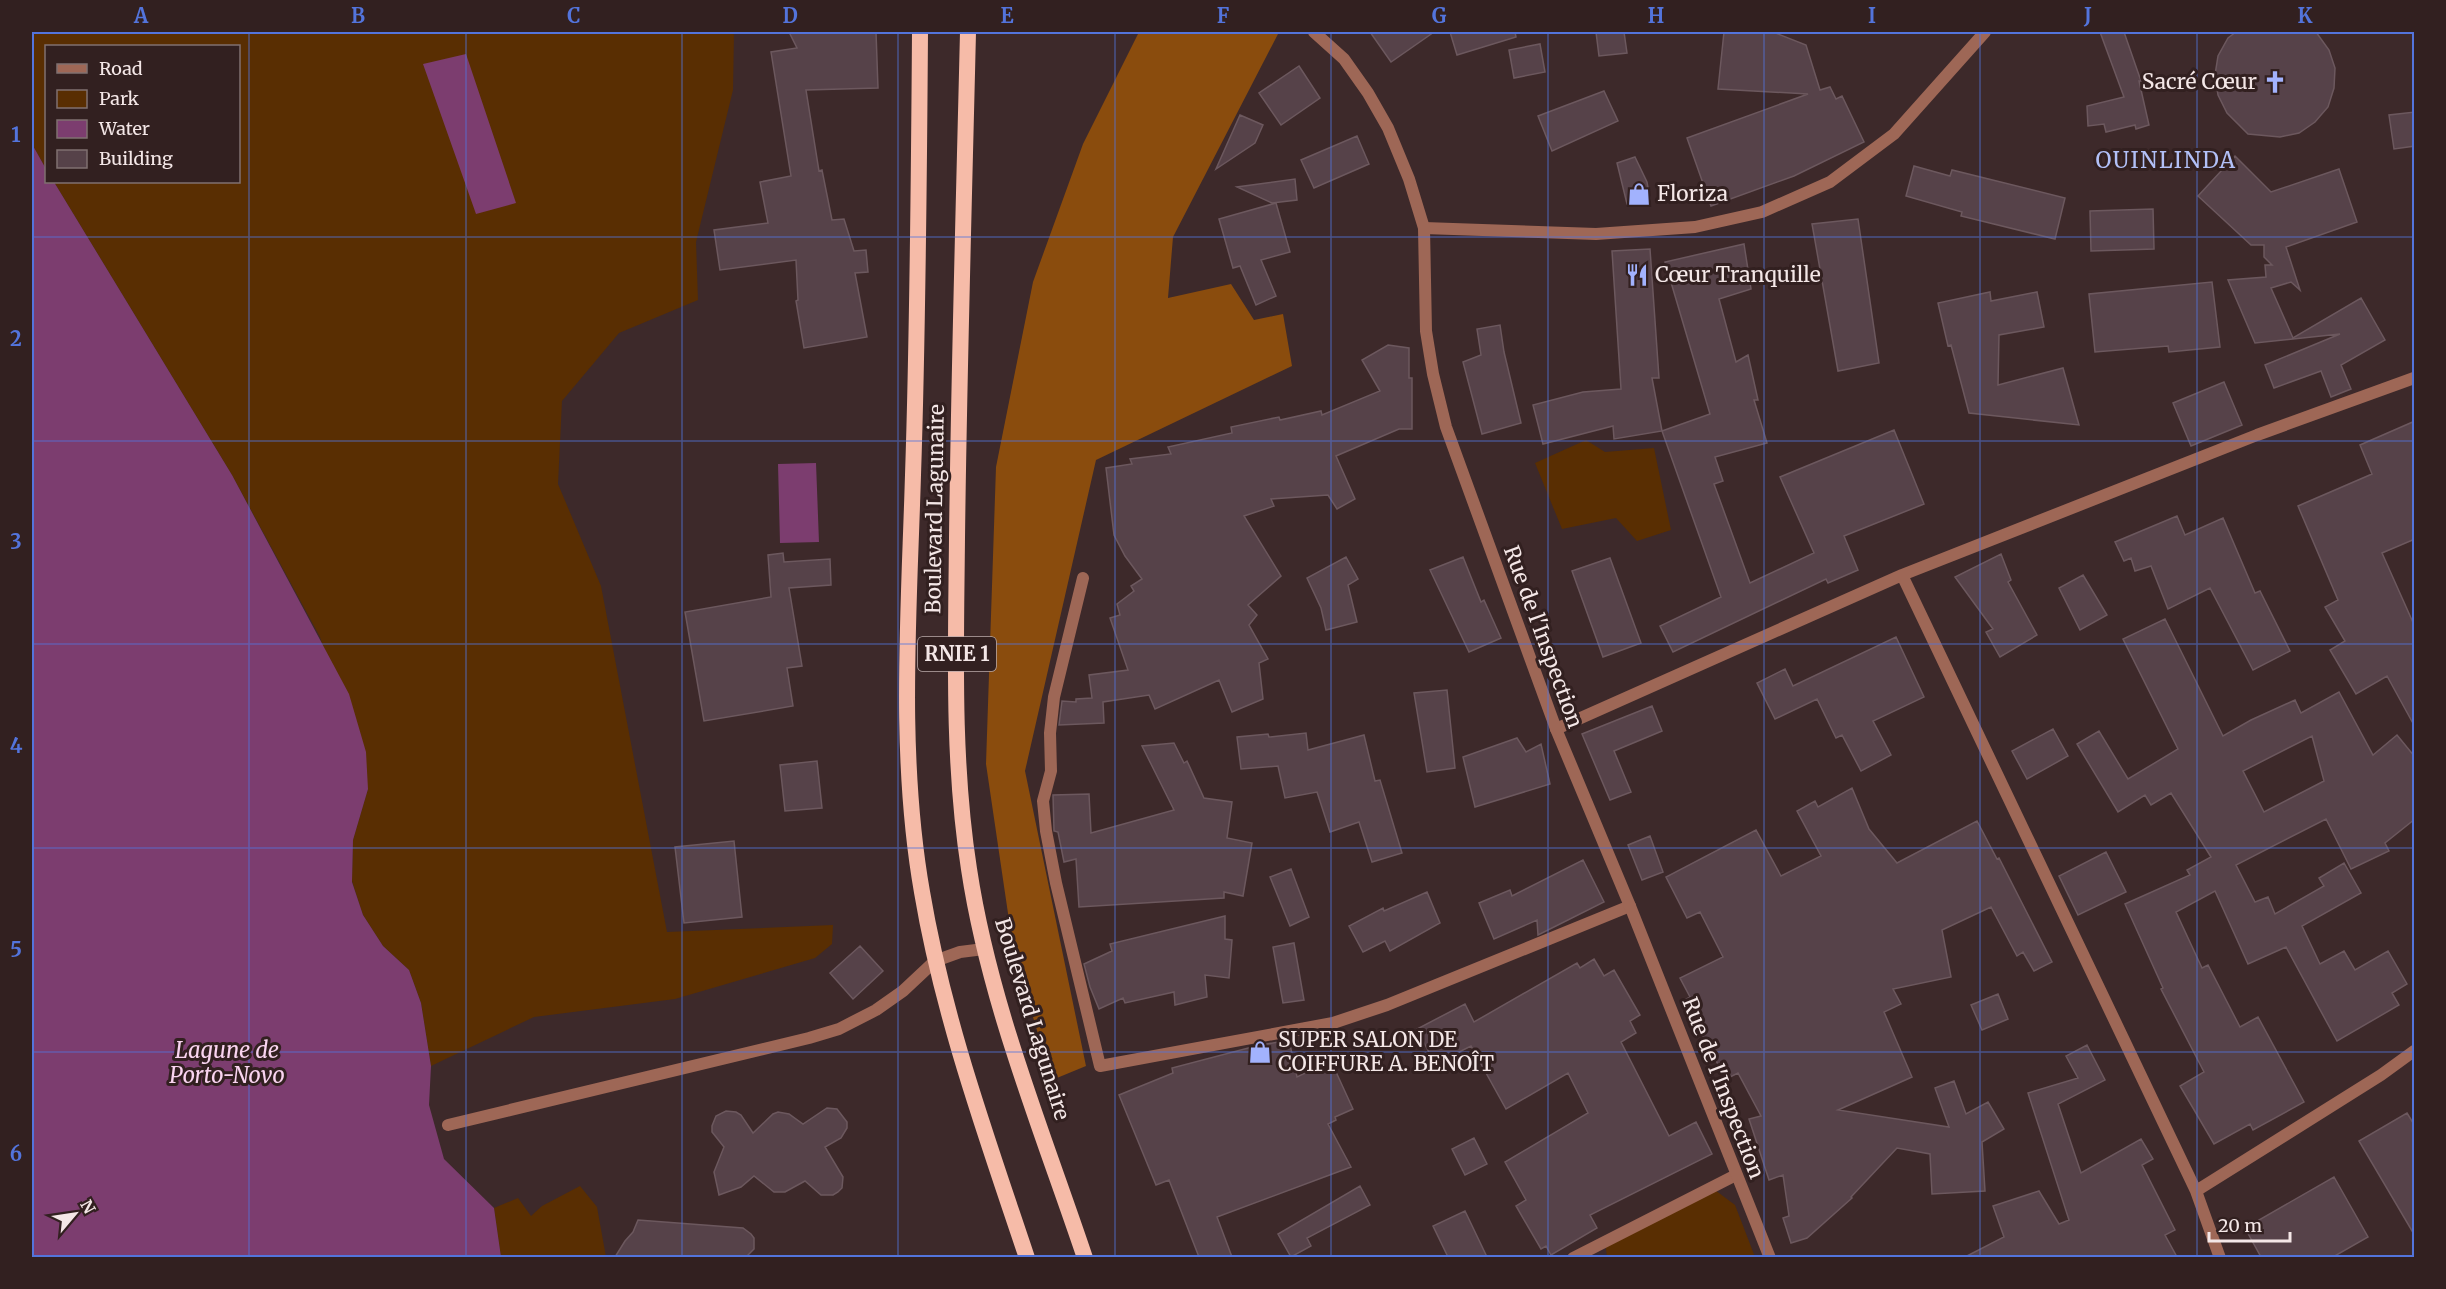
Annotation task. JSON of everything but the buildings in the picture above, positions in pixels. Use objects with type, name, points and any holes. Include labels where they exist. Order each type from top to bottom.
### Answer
[{"type":"highway","name":"Boulevard Lagunaire","points":[[920,32],[916,382],[908,703],[913,822],[921,890],[935,960],[985,1133],[1027,1257]]},
{"type":"highway","name":"Boulevard Lagunaire","points":[[968,32],[958,432],[956,620],[958,751],[963,827],[984,950],[998,1000],[1085,1257]]},
{"type":"street","name":"Rue de l'Inspection","points":[[1317,32],[1344,59],[1368,93],[1388,128],[1409,179],[1424,228],[1426,332],[1433,374],[1446,427],[1556,729],[1630,906],[1770,1257]]},
{"type":"street","points":[[1424,228],[1596,234],[1695,227],[1762,212],[1830,182],[1885,142],[1985,32]]},
{"type":"street","points":[[1556,729],[1902,575],[2257,435],[2415,378]]},
{"type":"street","points":[[1902,575],[2196,1191],[2220,1257]]},
{"type":"street","points":[[1083,578],[1054,698],[1050,733],[1052,771],[1043,801],[1056,883],[1100,1066],[1333,1023],[1387,1005],[1630,906]]},
{"type":"street","points":[[448,1125],[839,1029],[876,1010],[903,991],[935,960],[960,952],[984,950]]},
{"type":"street","points":[[2196,1191],[2381,1075],[2415,1051]]},
{"type":"street","points":[[1572,1257],[1736,1174]]},
{"type":"green space","points":[[32,32],[734,32],[733,90],[696,242],[698,300],[619,333],[562,401],[558,484],[601,586],[667,932],[833,925],[832,944],[815,958],[675,999],[534,1017],[431,1066],[421,1003],[409,970],[383,946],[363,915],[352,881],[353,840],[368,789],[320,637],[232,475],[55,183],[240,183],[240,45],[45,45],[45,167],[32,144]]},
{"type":"green space","points":[[1586,440],[1605,452],[1654,448],[1671,530],[1637,541],[1616,518],[1562,529],[1535,463]]},
{"type":"green space","points":[[580,1186],[597,1207],[606,1257],[501,1257],[494,1208],[518,1198],[531,1216],[542,1206]]},
{"type":"green space","points":[[1711,1187],[1735,1205],[1755,1257],[1607,1257],[1605,1242]]},
{"type":"shaded area","points":[[1139,32],[1274,32],[1278,34],[1173,237],[1168,298],[1231,284],[1254,320],[1283,314],[1292,366],[1096,460],[1025,771],[1086,1066],[1052,1080],[1014,954],[986,764],[996,467],[1033,282],[1083,144]]},
{"type":"water","points":[[466,54],[516,203],[476,214],[423,64]]},
{"type":"water","name":"Lagune de Porto-Novo","points":[[32,144],[45,167],[45,183],[55,183],[232,475],[349,694],[366,752],[368,789],[353,840],[352,882],[363,915],[383,946],[409,970],[421,1003],[431,1066],[429,1105],[444,1159],[494,1208],[501,1257],[32,1257]]},
{"type":"water","points":[[816,463],[819,542],[780,543],[778,464]]},
{"type":"place","name":"Sacré Cœur","points":[[2275,82]]},
{"type":"place","name":"Floriza","points":[[1639,194]]},
{"type":"place","name":"Cœur Tranquille","points":[[1637,275]]},
{"type":"place","name":"SUPER SALON DE COIFFURE A. BENOÎT","points":[[1260,1052]]},
{"type":"district","name":"OUINLINDA","points":[[2166,160]]}]
